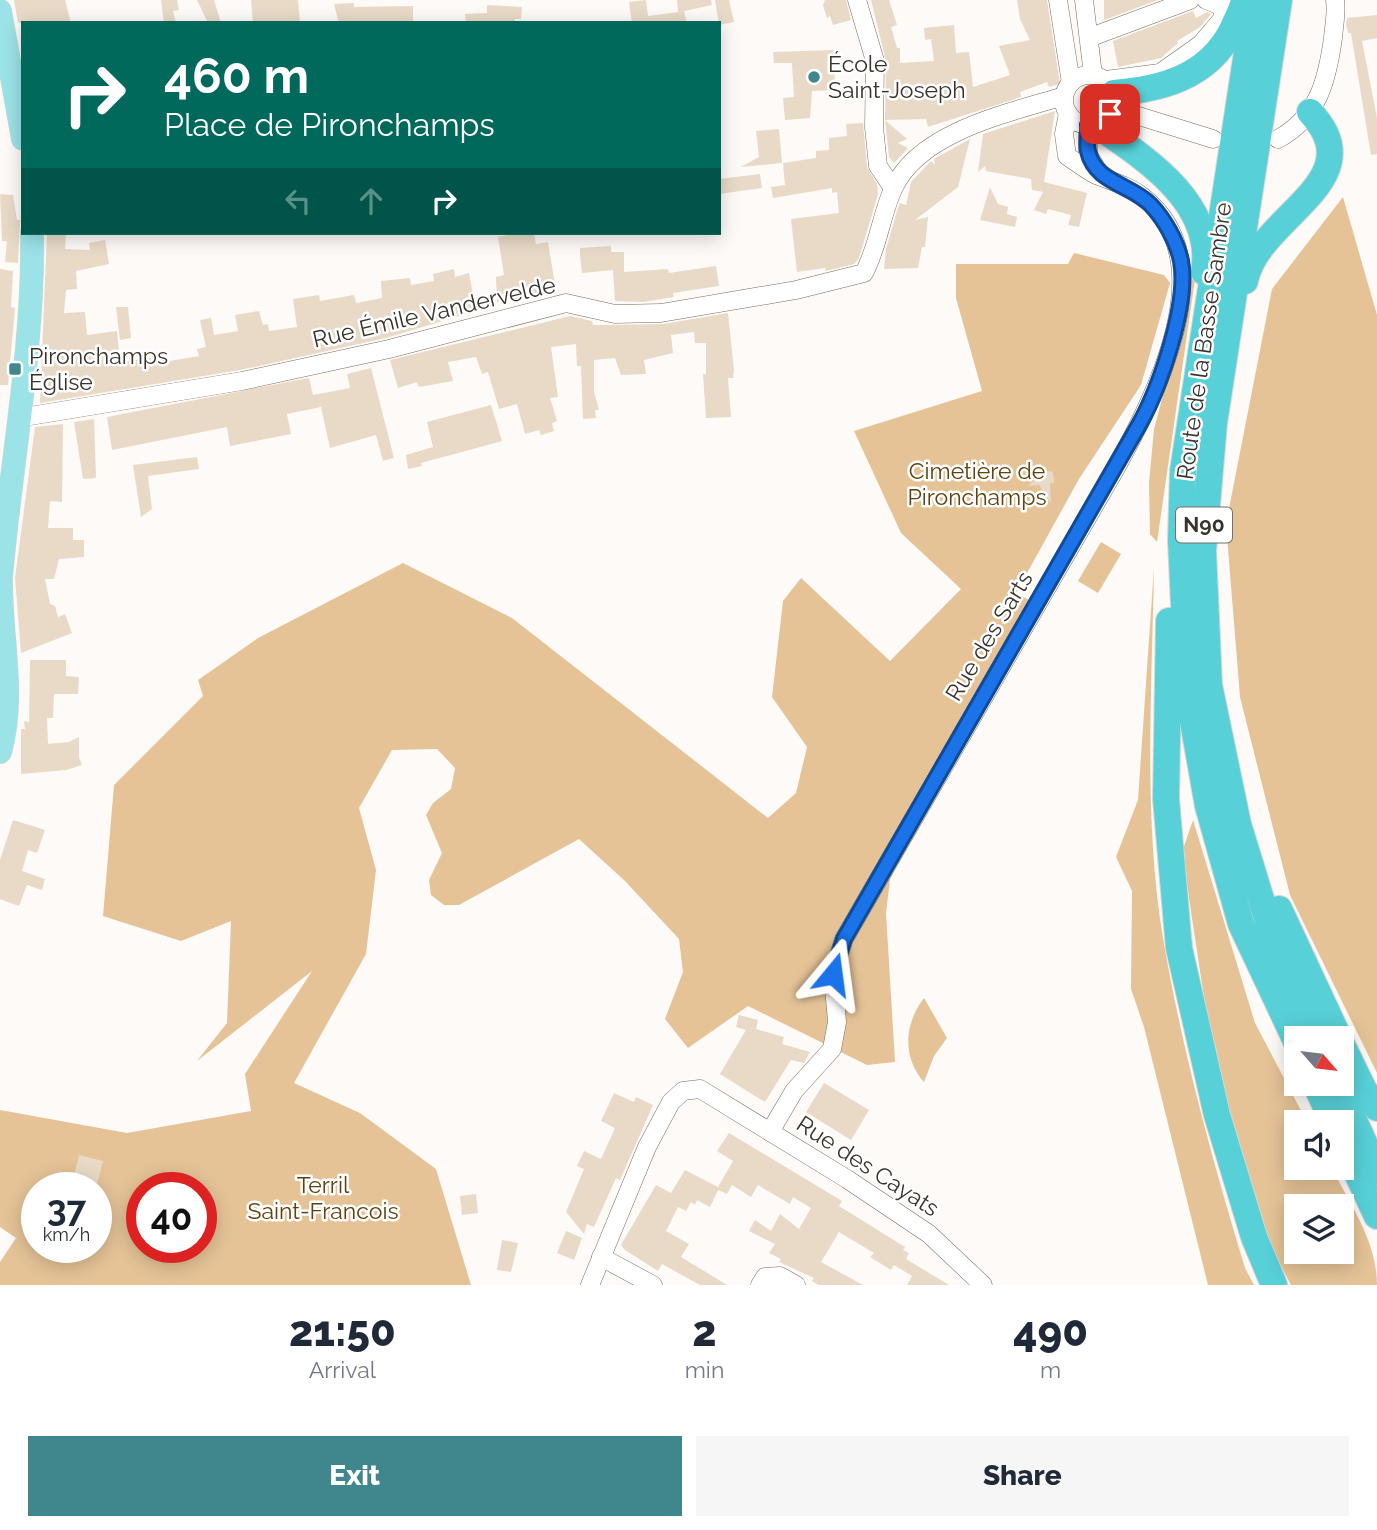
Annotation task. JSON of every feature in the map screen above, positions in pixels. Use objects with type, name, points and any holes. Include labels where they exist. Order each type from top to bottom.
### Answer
[{"type":"highway","name":"Route de la Basse Sambre","points":[[1255,0],[1183,471],[1181,540],[1188,693],[1208,806],[1241,924],[1289,1026]]},
{"type":"highway","name":"Route de la Basse Sambre","points":[[1279,0],[1214,423],[1203,551],[1209,685],[1238,824],[1280,961],[1310,1026]]},
{"type":"highway","points":[[1183,471],[1179,433],[1205,266],[1201,237],[1188,203],[1101,101],[1151,90],[1201,68],[1227,40],[1231,2]]},
{"type":"highway","points":[[1214,423],[1226,386],[1246,273],[1269,236],[1327,173],[1332,154],[1325,128],[1310,112]]},
{"type":"highway","points":[[1181,540],[1168,629],[1166,744],[1170,860],[1179,948],[1217,1115],[1254,1237],[1274,1285]]},
{"type":"highway","points":[[1238,824],[1333,1026]]},
{"type":"highway","points":[[1354,1070],[1377,1108]]},
{"type":"highway","points":[[1343,1096],[1377,1171]]},
{"type":"highway","points":[[1354,1167],[1377,1216]]},
{"type":"main road","points":[[0,11],[21,128]]},
{"type":"main road","points":[[0,752],[7,682],[1,580],[7,470],[18,418],[32,294],[32,235]]},
{"type":"street","points":[[857,0],[875,61],[874,127],[878,166],[893,188]]},
{"type":"street","points":[[1058,0],[1068,97],[1101,101],[1213,139]]},
{"type":"street","points":[[1084,0],[1101,101],[1088,154],[1101,176]]},
{"type":"street","points":[[1091,37],[1190,0]]},
{"type":"street","points":[[1206,0],[1231,2]]},
{"type":"street","points":[[1278,139],[1295,130],[1321,95],[1328,74],[1335,0]]},
{"type":"street","name":"Rue Émile Vandervelde","points":[[18,418],[242,381],[389,349],[566,303],[615,314],[661,313],[796,290],[864,274],[877,248],[893,188],[909,164],[938,141],[1028,105],[1068,97],[1084,75],[1101,101]]},
{"type":"street","name":"Rue des Sarts","points":[[770,1132],[794,1091],[832,1049],[837,1022],[833,974],[844,939],[1116,468],[1158,386],[1168,356],[1180,297],[1180,255],[1165,224],[1142,196],[1067,156],[1064,134],[1068,97]]},
{"type":"street","name":"Rue des Cayats","points":[[601,1257],[647,1147],[671,1102],[683,1091],[700,1089],[929,1234],[983,1285]]},
{"type":"street","points":[[590,1285],[601,1257],[653,1285]]},
{"type":"street","points":[[760,1285],[765,1278],[780,1276],[796,1285]]},
{"type":"green space","points":[[1343,197],[1377,315],[1377,1073],[1290,895],[1240,697],[1226,524],[1272,289]]},
{"type":"green space","points":[[1074,253],[1164,275],[1170,283],[1141,385],[1079,479],[1016,593],[1029,600],[895,838],[886,913],[895,1062],[867,1065],[748,1006],[688,1048],[665,1019],[683,972],[679,939],[625,881],[579,839],[459,905],[444,905],[431,895],[429,880],[442,853],[426,815],[433,803],[451,789],[455,768],[437,749],[392,750],[359,808],[376,870],[366,954],[294,1083],[360,1113],[436,1169],[471,1285],[0,1285],[0,1262],[16,1238],[0,1227],[0,1110],[127,1133],[251,1111],[245,1074],[312,971],[197,1061],[227,1023],[231,921],[181,941],[103,916],[114,785],[203,696],[198,680],[258,638],[403,563],[512,618],[768,818],[796,793],[807,747],[772,697],[783,601],[801,578],[890,661],[961,589],[901,533],[854,431],[982,391],[956,298],[956,264],[1068,264]]},
{"type":"green space","points":[[1188,261],[1196,272],[1157,542],[1150,534],[1149,483],[1154,429],[1171,365]]},
{"type":"green space","points":[[1101,542],[1121,554],[1098,593],[1078,581]]},
{"type":"green space","points":[[1154,567],[1151,800],[1163,938],[1199,1104],[1245,1268],[1254,1285],[1208,1285],[1144,1027],[1131,989],[1132,891],[1116,857],[1138,800]]},
{"type":"green space","points":[[1193,820],[1255,1023],[1284,1078],[1284,1096],[1293,1096],[1301,1110],[1284,1110],[1284,1180],[1338,1180],[1345,1194],[1284,1194],[1284,1264],[1354,1264],[1354,1210],[1373,1254],[1377,1285],[1291,1285],[1268,1242],[1215,1070],[1182,852]]},
{"type":"green space","points":[[924,998],[947,1038],[934,1056],[924,1082],[912,1062],[908,1040],[912,1019]]},
{"type":"building","points":[[14,0],[65,0],[70,21],[21,21],[18,23]]},
{"type":"building","points":[[161,0],[177,0],[179,10],[173,11],[176,21],[164,21]]},
{"type":"building","points":[[197,0],[214,0],[220,21],[207,21]]},
{"type":"building","points":[[251,0],[298,0],[300,21],[253,21]]},
{"type":"building","points":[[646,0],[648,16],[678,12],[677,0],[711,0],[712,5],[684,11],[686,21],[632,21],[629,2]]},
{"type":"building","points":[[715,0],[729,0],[734,22],[721,25],[721,21],[718,21]]},
{"type":"building","points":[[825,0],[846,0],[851,20],[833,25],[830,16],[827,18],[823,5]]},
{"type":"building","points":[[871,0],[889,0],[897,25],[891,27],[897,48],[900,48],[900,63],[934,61],[931,39],[925,40],[924,28],[954,25],[956,53],[969,52],[973,87],[1010,75],[999,46],[1030,40],[1020,19],[1017,0],[1047,0],[1060,84],[1049,87],[1047,82],[1020,92],[1021,97],[928,127],[926,119],[885,120],[886,61]]},
{"type":"building","points":[[1104,0],[1158,0],[1104,20]]},
{"type":"building","points":[[354,3],[354,7],[413,6],[413,21],[338,21],[334,4]]},
{"type":"building","points":[[487,5],[522,7],[521,19],[515,21],[466,21],[465,14],[487,13]]},
{"type":"building","points":[[1193,11],[1196,18],[1207,12],[1211,14],[1200,27],[1177,41],[1161,58],[1118,67],[1113,41]]},
{"type":"building","points":[[1377,15],[1377,38],[1362,41],[1377,118],[1377,154],[1371,155],[1351,33],[1348,33],[1346,24],[1347,18]]},
{"type":"building","name":"École Saint-Joseph","points":[[834,50],[835,90],[812,91],[810,118],[785,120],[783,98],[794,97],[792,63],[774,63],[773,52]]},
{"type":"building","points":[[1055,111],[1044,182],[1087,193],[1079,227],[1068,225],[1071,215],[1048,209],[1046,214],[1034,210],[1043,192],[1032,190],[1031,179],[986,171],[985,166],[978,172],[983,134]]},
{"type":"building","points":[[885,120],[907,139],[898,143],[908,148],[894,163],[889,157]]},
{"type":"building","points":[[863,123],[867,167],[877,184],[878,194],[859,258],[854,264],[826,271],[825,268],[797,272],[791,219],[839,213],[837,192],[832,193],[832,188],[773,198],[771,187],[785,185],[783,163],[816,158],[816,151],[829,150],[829,138],[847,136],[846,124]]},
{"type":"building","points":[[779,129],[782,163],[741,167],[759,157],[756,131]]},
{"type":"building","points":[[970,139],[958,187],[915,220],[928,217],[925,247],[922,247],[918,268],[884,269],[886,249],[897,211],[900,203],[906,205],[911,182],[931,161],[935,165],[934,159]]},
{"type":"building","points":[[760,174],[762,188],[721,194],[721,179]]},
{"type":"building","points":[[990,187],[998,204],[1008,207],[1007,214],[1017,217],[1015,227],[980,220]]},
{"type":"building","points":[[0,194],[13,195],[17,220],[20,220],[18,263],[5,262],[7,241],[2,241]]},
{"type":"building","points":[[47,235],[66,235],[65,249],[90,250],[89,243],[105,240],[109,264],[76,271],[77,289],[66,290],[64,313],[85,312],[87,335],[117,331],[120,362],[151,358],[152,364],[199,356],[197,349],[206,347],[200,320],[211,318],[214,335],[238,331],[235,315],[259,311],[263,325],[268,324],[269,331],[297,327],[293,299],[319,295],[320,301],[354,295],[356,303],[382,298],[381,281],[410,278],[411,285],[434,281],[433,274],[454,269],[455,277],[469,273],[476,311],[386,338],[240,370],[40,403]]},
{"type":"building","points":[[534,235],[536,244],[548,242],[555,285],[543,287],[544,293],[497,302],[496,277],[504,275],[498,237]]},
{"type":"building","points":[[611,246],[611,252],[624,252],[624,272],[668,269],[669,273],[716,266],[719,286],[673,293],[674,297],[644,302],[615,301],[613,270],[582,273],[580,255],[580,248]]},
{"type":"building","points":[[0,269],[13,271],[11,307],[15,308],[8,385],[0,385]]},
{"type":"building","points":[[116,307],[128,307],[131,338],[120,340]]},
{"type":"building","points":[[728,313],[734,371],[733,378],[728,378],[731,417],[706,418],[703,374],[706,374],[706,343],[695,343],[694,332],[671,335],[673,353],[644,360],[646,374],[621,375],[615,358],[594,360],[594,392],[599,410],[595,410],[596,418],[583,419],[581,366],[577,366],[576,344],[551,347],[558,397],[550,398],[557,421],[552,423],[554,431],[541,435],[539,430],[525,434],[517,404],[499,409],[488,372],[482,374],[476,357],[448,362],[453,381],[419,387],[417,382],[398,388],[390,360],[570,316],[592,321],[593,325],[615,325],[663,324]]},
{"type":"building","points":[[371,368],[394,458],[383,461],[376,435],[330,448],[321,407],[287,414],[291,434],[230,446],[227,427],[112,450],[107,417],[309,378],[313,395],[350,388],[347,374]]},
{"type":"building","points":[[491,405],[502,441],[408,469],[406,455],[433,447],[427,422]]},
{"type":"building","points":[[94,419],[96,478],[83,479],[74,422]]},
{"type":"building","points":[[63,424],[62,502],[50,501],[48,528],[73,528],[73,540],[84,540],[84,557],[59,559],[54,579],[45,579],[50,604],[55,606],[58,617],[65,614],[72,633],[21,653],[15,578],[35,427]]},
{"type":"building","points":[[197,457],[199,469],[148,476],[152,509],[141,517],[133,465]]},
{"type":"building","points":[[1048,471],[1053,472],[1054,483],[1050,483],[1051,503],[1039,485],[1027,486]]},
{"type":"building","points":[[30,660],[66,660],[66,676],[79,677],[78,694],[54,694],[53,718],[47,718],[48,744],[69,742],[79,737],[79,758],[82,765],[66,770],[21,774],[21,729],[25,729],[24,721],[29,722]]},
{"type":"building","points":[[13,820],[45,830],[37,853],[28,850],[22,871],[45,879],[42,890],[27,885],[19,906],[0,899],[0,860]]},
{"type":"building","points":[[739,1015],[758,1020],[756,1029],[784,1037],[782,1044],[810,1052],[804,1063],[791,1060],[765,1102],[720,1074],[746,1030],[736,1027]]},
{"type":"building","points":[[824,1083],[869,1110],[851,1140],[806,1112]]},
{"type":"building","points":[[614,1093],[634,1102],[636,1097],[653,1105],[620,1180],[616,1178],[594,1227],[587,1224],[584,1234],[566,1212],[584,1169],[577,1166],[584,1151],[601,1159],[615,1128],[601,1121]]},
{"type":"building","points":[[729,1133],[842,1201],[839,1206],[905,1247],[903,1250],[909,1253],[906,1259],[949,1285],[907,1285],[912,1276],[894,1265],[891,1270],[870,1257],[874,1253],[839,1232],[821,1262],[863,1285],[819,1285],[812,1281],[814,1278],[779,1262],[781,1259],[769,1253],[775,1244],[749,1231],[755,1220],[771,1231],[780,1214],[799,1229],[811,1208],[793,1197],[790,1204],[758,1185],[751,1197],[732,1185],[727,1194],[718,1190],[710,1207],[697,1200],[695,1205],[691,1202],[686,1211],[678,1207],[666,1231],[689,1244],[681,1257],[727,1285],[700,1285],[662,1264],[658,1271],[625,1250],[621,1245],[656,1185],[671,1193],[685,1170],[718,1187],[733,1161],[717,1151]]},
{"type":"building","points":[[79,1155],[103,1161],[100,1172],[75,1172]]},
{"type":"building","points":[[476,1194],[478,1213],[462,1215],[460,1196]]},
{"type":"building","points":[[566,1231],[582,1238],[574,1260],[557,1253]]},
{"type":"building","points":[[502,1240],[518,1243],[511,1272],[497,1270]]},
{"type":"place","name":"École Saint-Joseph","points":[[814,77]]},
{"type":"place","name":"Pironchamps Église","points":[[15,369]]},
{"type":"route","points":[[833,974],[844,939],[1151,404],[1168,356],[1180,297],[1182,264],[1176,245],[1160,215],[1142,196],[1101,176],[1088,154],[1088,125],[1095,124],[1110,114]]},
{"type":"park label","name":"Cimetière de Pironchamps","points":[[977,484]]},
{"type":"park label","name":"Terril Saint-Francois","points":[[323,1198]]}]
